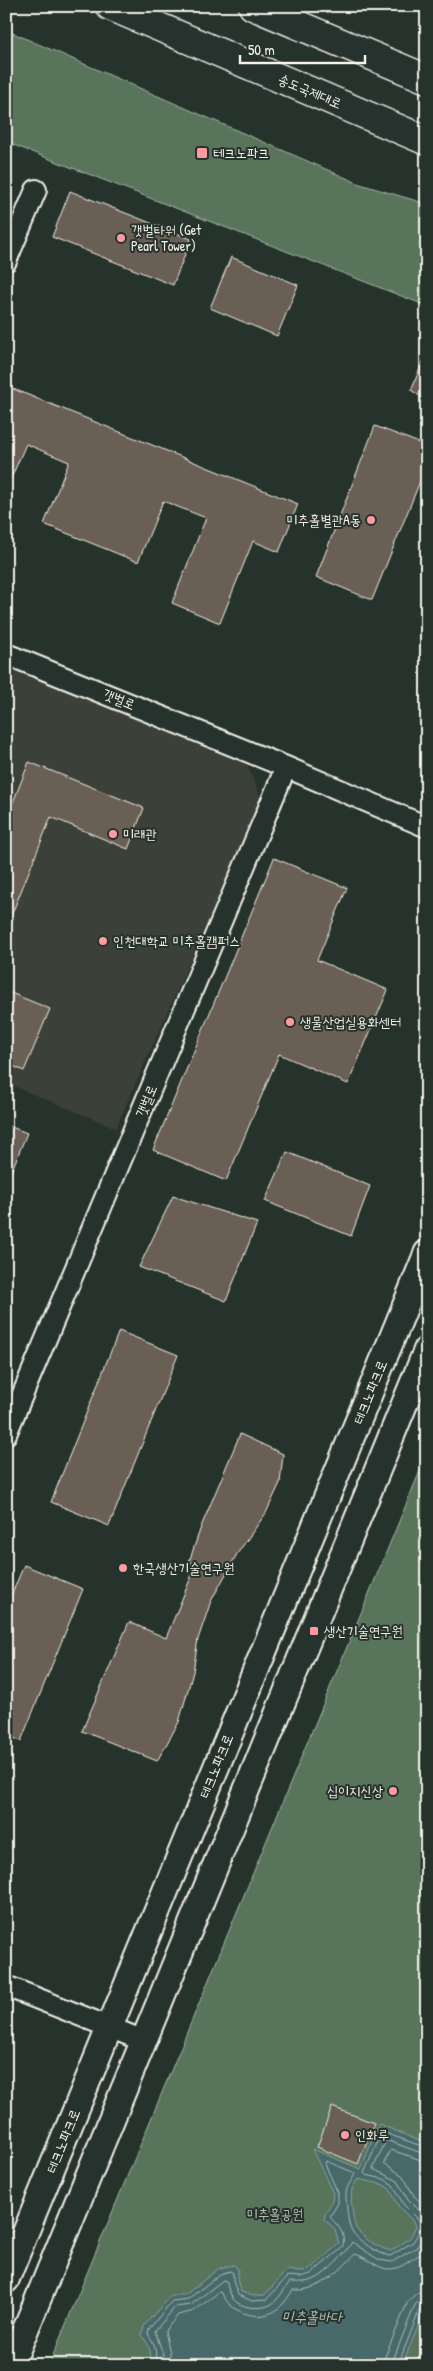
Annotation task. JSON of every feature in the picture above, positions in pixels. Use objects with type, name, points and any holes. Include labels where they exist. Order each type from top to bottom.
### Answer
[{"type":"main road","name":"송도국제대로","points":[[110,6],[427,141]]},
{"type":"main road","points":[[253,6],[427,79]]},
{"type":"street","points":[[6,261],[36,190]]},
{"type":"street","name":"갯벌로","points":[[6,654],[286,767],[427,827]]},
{"type":"street","name":"갯벌로","points":[[6,1434],[286,767]]},
{"type":"street","name":"테크노파크로","points":[[6,2280],[427,1253]]},
{"type":"street","points":[[11,2365],[427,1349]]},
{"type":"street","points":[[6,1986],[144,2041]]},
{"type":"shaded area","name":"인천대학교 미추홀캠퍼스","points":[[6,666],[247,765],[262,800],[116,1128],[6,1083]]},
{"type":"green space","points":[[6,30],[360,184],[427,204],[427,306],[6,142]]},
{"type":"green space","name":"미추홀공원","points":[[427,1454],[427,2365],[49,2365]]},
{"type":"water","name":"미추홀바다","points":[[379,2124],[427,2144],[427,2305],[402,2365],[149,2365],[150,2349],[142,2335],[144,2326],[171,2295],[185,2295],[218,2269],[234,2265],[238,2270],[237,2280],[241,2292],[253,2296],[265,2295],[287,2270],[300,2272],[309,2270],[339,2244],[335,2229],[324,2219],[333,2193],[312,2149],[361,2169]],"holes":[[[358,2179],[382,2184],[390,2189],[399,2207],[415,2223],[416,2227],[410,2238],[391,2251],[362,2236],[356,2228],[353,2215],[351,2192]]]},
{"type":"building","name":"갯벌타워 (Get Pearl Tower)","points":[[70,191],[191,239],[173,285],[52,237]]},
{"type":"building","points":[[231,257],[298,285],[277,336],[210,308]]},
{"type":"building","points":[[427,352],[427,401],[411,390]]},
{"type":"building","points":[[6,386],[298,504],[279,552],[253,541],[220,623],[172,603],[206,518],[163,501],[138,562],[44,524],[69,462],[26,444],[6,490]]},
{"type":"building","name":"미추홀별관A동","points":[[375,426],[427,446],[427,464],[372,600],[316,577]]},
{"type":"building","name":"미래관","points":[[29,762],[144,808],[128,849],[51,817],[7,926],[6,820]]},
{"type":"building","name":"생물산업실용화센터","points":[[274,858],[347,888],[317,960],[388,990],[348,1084],[279,1054],[226,1181],[153,1150]]},
{"type":"building","points":[[6,991],[50,1009],[24,1071],[6,1063]]},
{"type":"building","points":[[6,1125],[27,1133],[7,1182],[6,1182]]},
{"type":"building","points":[[287,1152],[370,1186],[351,1236],[265,1201]]},
{"type":"building","points":[[173,1196],[257,1223],[226,1301],[139,1267]]},
{"type":"building","points":[[119,1331],[178,1355],[109,1526],[51,1502]]},
{"type":"building","points":[[240,1434],[283,1454],[280,1483],[266,1513],[237,1554],[211,1601],[198,1639],[193,1672],[179,1722],[157,1761],[82,1731],[129,1622],[166,1638],[196,1565],[189,1562],[201,1527]]},
{"type":"building","points":[[24,1565],[83,1589],[21,1741],[6,1735],[6,1608]]},
{"type":"building","name":"인화루","points":[[332,2107],[374,2123],[358,2164],[317,2147]]},
{"type":"place","name":"테크노파크","points":[[202,153]]},
{"type":"place","name":"갯벌타워 (Get Pearl Tower)","points":[[121,238]]},
{"type":"place","name":"미추홀별관A동","points":[[371,520]]},
{"type":"place","name":"미래관","points":[[113,834]]},
{"type":"place","name":"인천대학교 미추홀캠퍼스","points":[[103,941]]},
{"type":"place","name":"생물산업실용화센터","points":[[290,1022]]},
{"type":"place","name":"한국생산기술연구원","points":[[123,1568]]},
{"type":"place","name":"생산기술연구원","points":[[314,1631]]},
{"type":"place","name":"십이지신상","points":[[393,1791]]},
{"type":"place","name":"인화루","points":[[345,2135]]}]
